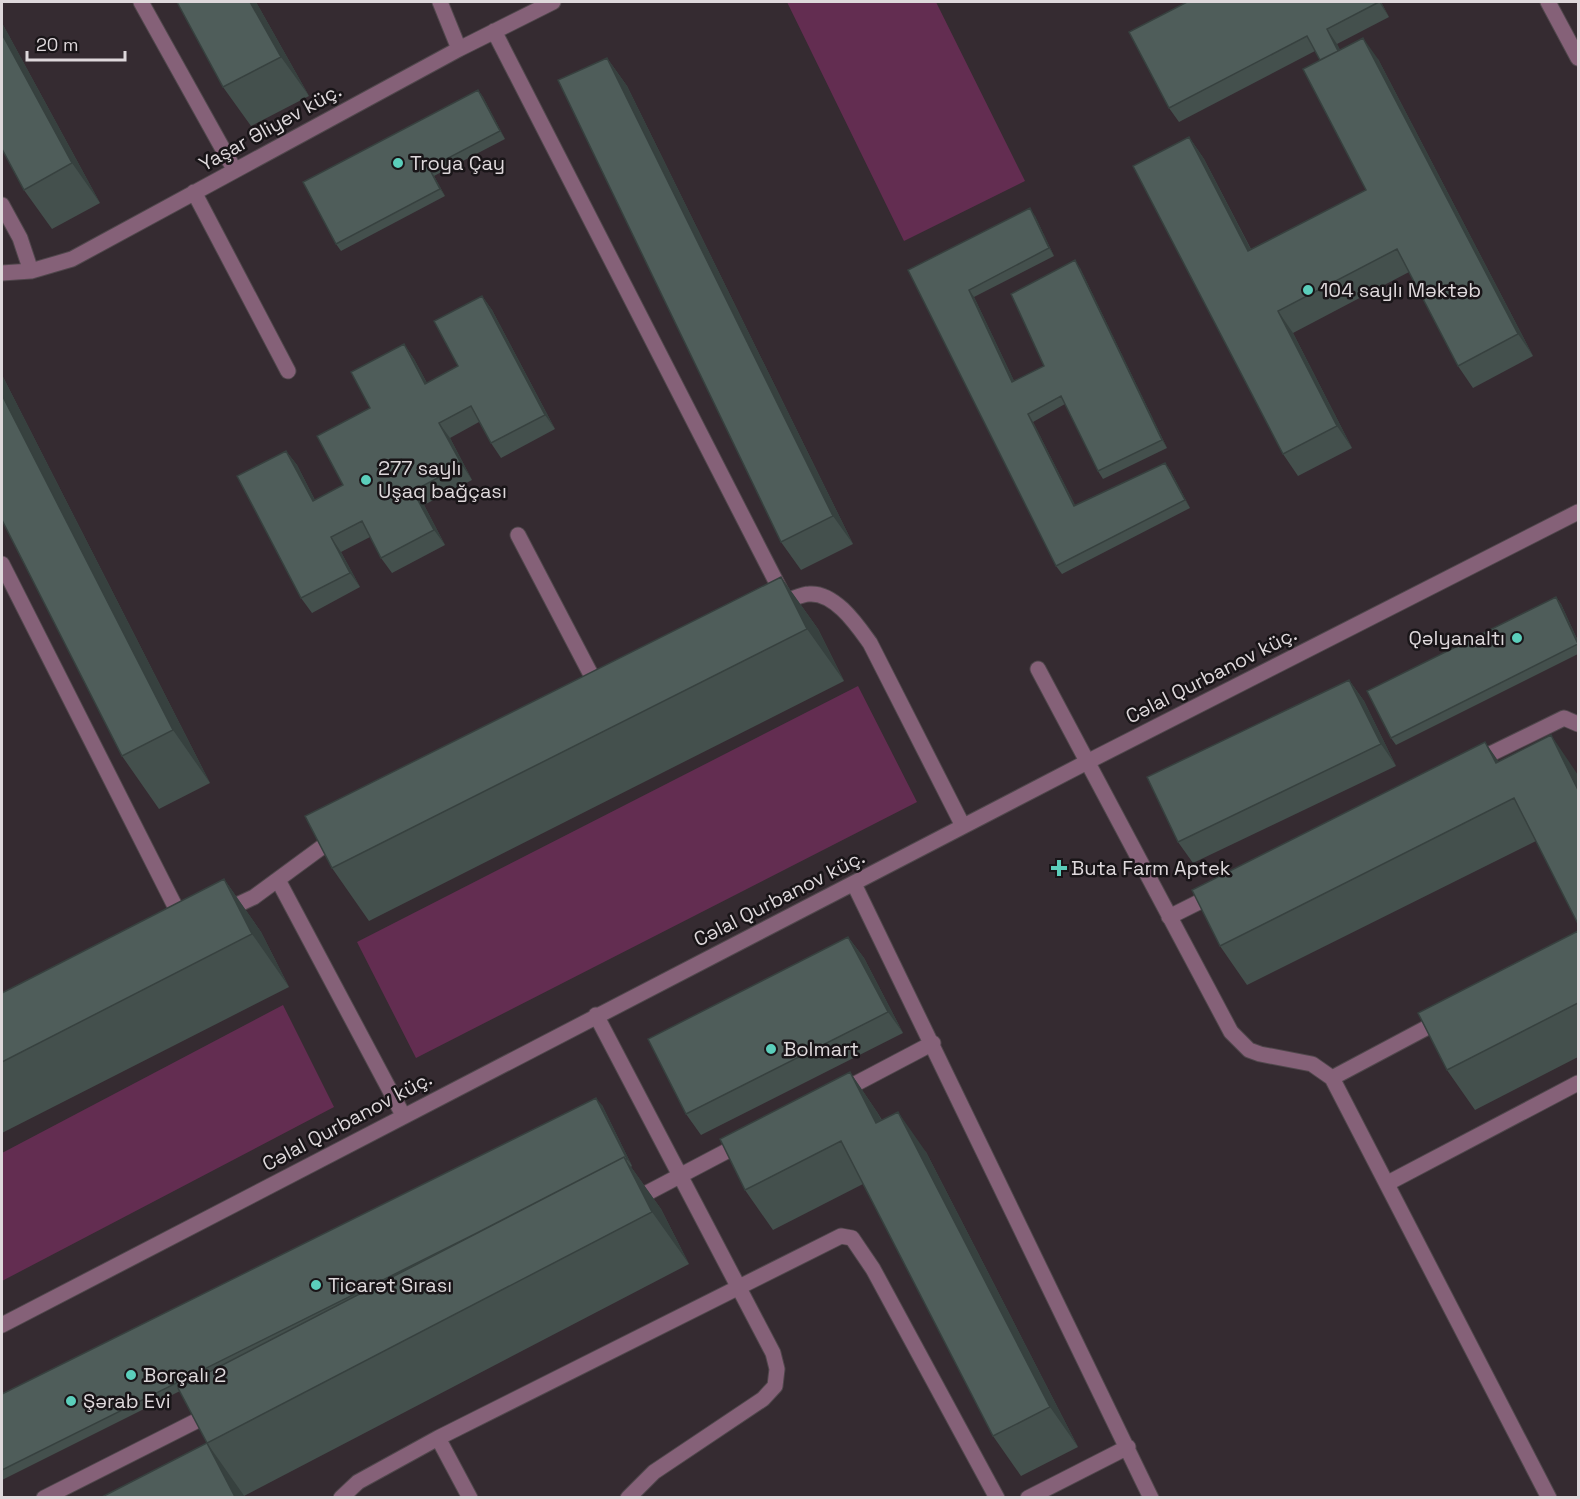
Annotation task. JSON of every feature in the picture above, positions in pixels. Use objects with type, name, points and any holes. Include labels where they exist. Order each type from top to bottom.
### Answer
[{"type":"street","points":[[141,2],[234,169]]},
{"type":"street","points":[[440,2],[459,49]]},
{"type":"street","name":"Yaşar Əliyev küç.","points":[[2,273],[32,272],[72,259],[234,169],[459,49],[553,2]]},
{"type":"street","points":[[1548,2],[1578,58]]},
{"type":"street","points":[[494,31],[781,604],[810,593],[832,601],[852,617],[870,643],[963,826]]},
{"type":"street","points":[[194,192],[288,371]]},
{"type":"street","points":[[2,205],[20,238],[32,272]]},
{"type":"street","name":"Cəlal Qurbanov küç.","points":[[2,1325],[596,1015],[1578,512]]},
{"type":"street","points":[[518,535],[602,698]]},
{"type":"street","points":[[2,564],[191,928],[254,897],[332,839],[352,827]]},
{"type":"street","points":[[1038,669],[1089,761],[1231,1032],[1249,1050],[1312,1064],[1332,1078],[1549,1497]]},
{"type":"street","points":[[1457,771],[1564,718],[1578,724]]},
{"type":"street","points":[[278,880],[403,1115]]},
{"type":"street","points":[[854,884],[1151,1497]]},
{"type":"street","points":[[1169,917],[1233,884]]},
{"type":"street","points":[[1332,1078],[1455,1013]]},
{"type":"street","points":[[596,1015],[740,1287],[773,1353],[777,1369],[775,1386],[763,1399],[654,1472],[628,1497]]},
{"type":"street","points":[[828,1098],[933,1043]]},
{"type":"street","points":[[1388,1184],[1578,1083]]},
{"type":"street","points":[[618,1208],[755,1137]]},
{"type":"street","points":[[340,1497],[357,1482],[438,1438],[841,1236],[852,1238],[873,1269],[997,1497]]},
{"type":"street","points":[[44,1497],[225,1406]]},
{"type":"street","points":[[438,1438],[470,1497]]},
{"type":"street","points":[[1028,1497],[1128,1447]]},
{"type":"shaded area","points":[[787,2],[936,2],[1025,181],[904,241]]},
{"type":"shaded area","points":[[858,686],[917,802],[416,1058],[357,942]]},
{"type":"shaded area","points":[[283,1005],[334,1107],[2,1281],[2,1153]]},
{"type":"building","points":[[177,2],[250,2],[281,57],[223,87]]},
{"type":"building","points":[[1187,2],[1379,2],[1327,29],[1338,51],[1320,60],[1307,36],[1169,108],[1129,32]]},
{"type":"building","points":[[2,34],[72,163],[24,190],[2,149]]},
{"type":"building","points":[[1363,38],[1518,334],[1458,366],[1397,249],[1278,311],[1337,426],[1283,454],[1133,166],[1189,137],[1248,251],[1366,190],[1303,69]]},
{"type":"building","points":[[607,58],[833,516],[781,542],[558,80]]},
{"type":"building","points":[[478,90],[500,131],[429,168],[440,189],[336,244],[303,182]]},
{"type":"building","points":[[1030,208],[1049,248],[969,290],[1012,382],[1044,366],[1011,294],[1075,260],[1162,440],[1098,471],[1061,396],[1028,414],[1074,506],[1165,463],[1185,500],[1056,566],[908,270]]},
{"type":"building","points":[[482,296],[545,415],[491,443],[471,406],[439,423],[462,465],[413,491],[434,530],[381,558],[362,521],[331,537],[350,573],[301,598],[237,476],[286,451],[313,501],[343,485],[317,436],[370,408],[351,372],[404,344],[425,384],[458,366],[434,321]]},
{"type":"building","points":[[2,395],[173,730],[122,756],[2,520]]},
{"type":"building","points":[[781,577],[807,629],[332,868],[305,816]]},
{"type":"building","points":[[1556,597],[1578,644],[1391,738],[1367,691]]},
{"type":"building","points":[[1349,680],[1381,744],[1178,842],[1147,777]]},
{"type":"building","points":[[1551,735],[1578,790],[1578,924],[1514,798],[1220,946],[1192,890],[1485,742],[1496,763]]},
{"type":"building","points":[[224,879],[252,934],[2,1062],[2,993]]},
{"type":"building","points":[[1578,931],[1578,1003],[1447,1070],[1418,1013]]},
{"type":"building","points":[[848,937],[888,1012],[686,1114],[648,1039]]},
{"type":"building","points":[[850,1072],[876,1123],[898,1112],[1050,1407],[993,1436],[841,1141],[745,1190],[720,1139]]},
{"type":"building","name":"Ticarət Sırası","points":[[596,1098],[627,1159],[624,1157],[475,1234],[2,1470],[2,1394]]},
{"type":"building","points":[[624,1157],[652,1212],[207,1443],[178,1388]]},
{"type":"building","points":[[207,1443],[235,1497],[102,1497]]},
{"type":"place","name":"Troya Çay","points":[[398,163]]},
{"type":"place","name":"104 saylı Məktəb","points":[[1308,290]]},
{"type":"place","name":"277 saylı Uşaq bağçası","points":[[366,480]]},
{"type":"place","name":"Qəlyanaltı","points":[[1517,638]]},
{"type":"place","name":"Buta Farm Aptek","points":[[1059,868]]},
{"type":"place","name":"Bolmart","points":[[771,1049]]},
{"type":"place","name":"Ticarət Sırası","points":[[316,1285]]},
{"type":"place","name":"Borçalı 2","points":[[131,1375]]},
{"type":"place","name":"Şərab Evi","points":[[71,1401]]}]
